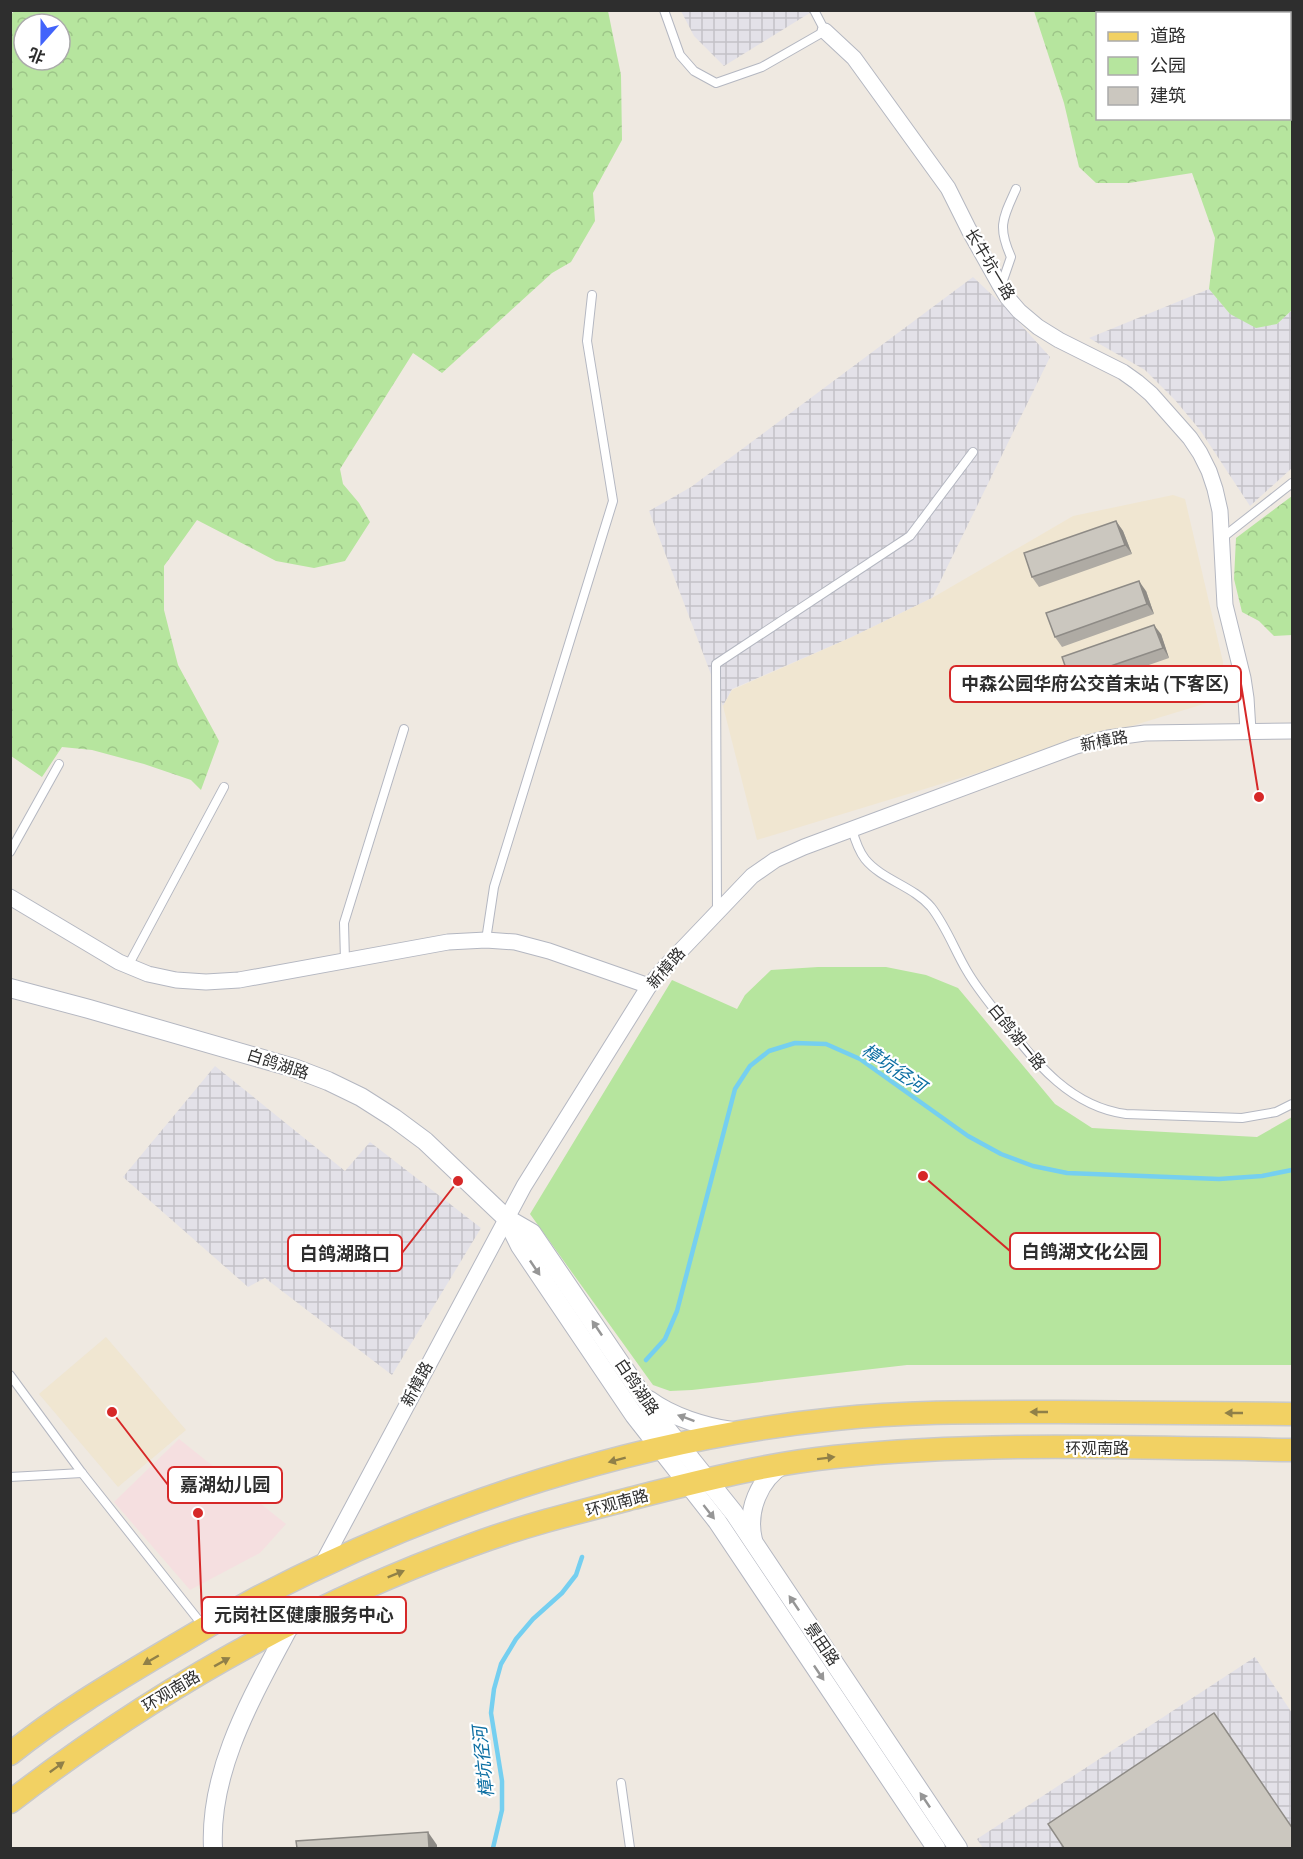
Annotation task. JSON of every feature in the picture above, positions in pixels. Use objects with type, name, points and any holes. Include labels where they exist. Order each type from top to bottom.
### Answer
[{"type":"main road","points":[[10,1754],[67,1712],[118,1679],[264,1594],[408,1528],[470,1504],[541,1481],[670,1447],[740,1432],[839,1418],[964,1412],[1293,1414]]},
{"type":"main road","name":"环观南路","points":[[10,1802],[94,1740],[149,1704],[290,1625],[376,1583],[473,1544],[585,1511],[744,1471],[882,1453],[969,1448],[1293,1450]]},
{"type":"street","name":"长牛坑一路","points":[[825,31],[854,58],[948,188],[1001,287],[1019,311],[1038,327],[1123,372],[1137,382],[1159,402],[1190,438],[1209,471],[1220,511],[1225,605],[1243,678],[1248,731]]},
{"type":"street","name":"新樟路","points":[[320,1568],[524,1186],[650,986],[667,965],[752,876],[775,860],[804,847],[1076,746],[1108,738],[1145,733],[1293,731]]},
{"type":"street","points":[[10,897],[128,966],[148,974],[176,980],[206,982],[239,980],[448,942],[486,940],[516,942],[549,951],[650,986]]},
{"type":"street","name":"白鸽湖路","points":[[10,988],[294,1068],[328,1081],[394,1118],[425,1141],[506,1218],[532,1233],[657,1417],[670,1447]]},
{"type":"street","name":"白鸽湖路","points":[[506,1218],[520,1246],[634,1415],[670,1447]]},
{"type":"street","points":[[639,1390],[652,1402],[679,1416],[706,1425],[740,1432]]},
{"type":"street","name":"景田路","points":[[670,1447],[698,1482],[735,1514],[958,1848]]},
{"type":"street","points":[[754,1542],[751,1523],[758,1494],[767,1477],[784,1464]]},
{"type":"street","name":"景田路","points":[[698,1482],[717,1521],[936,1848]]},
{"type":"street","points":[[213,1848],[218,1791],[232,1743],[256,1688],[290,1625]]},
{"type":"lane","points":[[664,10],[680,55],[694,71],[716,83],[762,67],[825,31],[814,10]]},
{"type":"lane","points":[[1001,287],[1011,257],[1003,240],[1002,227],[1005,213],[1016,189]]},
{"type":"lane","points":[[486,940],[494,887],[613,501],[586,341],[592,295]]},
{"type":"lane","points":[[717,912],[716,664],[910,536],[973,452]]},
{"type":"lane","points":[[1221,539],[1293,483]]},
{"type":"lane","points":[[345,961],[344,923],[404,729]]},
{"type":"lane","points":[[10,852],[59,764]]},
{"type":"lane","points":[[128,966],[224,787]]},
{"type":"lane","name":"白鸽湖一路","points":[[852,829],[857,847],[865,859],[930,907],[940,920],[959,958],[982,994],[1034,1060],[1064,1087],[1096,1106],[1110,1112],[1126,1114],[1242,1118],[1276,1112],[1293,1104]]},
{"type":"lane","points":[[10,1375],[82,1473],[205,1628]]},
{"type":"lane","points":[[10,1477],[82,1473]]},
{"type":"lane","points":[[621,1783],[630,1848]]},
{"type":"shaded area","points":[[681,11],[813,11],[724,66],[694,36]]},
{"type":"shaded area","points":[[973,277],[1006,308],[1050,357],[932,598],[852,637],[732,689],[723,706],[649,511],[691,487]]},
{"type":"shaded area","points":[[1209,289],[1230,314],[1277,324],[1292,310],[1292,468],[1250,506],[1200,430],[1175,400],[1145,370],[1089,338]]},
{"type":"shaded area","points":[[1173,495],[1185,499],[1223,662],[1224,689],[1207,703],[757,840],[723,706],[732,690],[852,637],[932,598],[1073,516]]},
{"type":"shaded area","points":[[215,1066],[345,1171],[370,1142],[481,1228],[392,1375],[265,1278],[248,1287],[123,1177]]},
{"type":"shaded area","points":[[106,1337],[186,1430],[118,1487],[39,1394]]},
{"type":"shaded area","points":[[179,1439],[286,1524],[260,1553],[190,1590],[114,1502]]},
{"type":"shaded area","points":[[1255,1657],[1292,1713],[1292,1848],[983,1848],[977,1839]]},
{"type":"green space","points":[[15,10],[608,11],[621,75],[622,140],[593,193],[595,221],[571,262],[552,273],[442,373],[413,353],[340,469],[343,484],[359,503],[370,522],[345,561],[314,568],[276,561],[197,520],[164,566],[164,610],[178,665],[219,741],[201,790],[191,780],[92,750],[62,747],[42,777],[11,756],[10,16],[12,14],[12,72],[72,72],[72,12],[13,12]]},
{"type":"green space","points":[[1034,11],[1292,11],[1292,310],[1277,324],[1256,328],[1230,314],[1209,289],[1215,238],[1192,173],[1129,183],[1096,183],[1079,167],[1064,103]]},
{"type":"green space","points":[[1292,496],[1292,635],[1274,636],[1259,621],[1242,612],[1234,579],[1236,538]]},
{"type":"green space","points":[[886,967],[926,975],[958,988],[1055,1104],[1092,1128],[1257,1137],[1292,1117],[1292,1365],[907,1365],[692,1390],[670,1391],[653,1385],[530,1214],[672,980],[737,1009],[745,995],[771,970]]},
{"type":"building","points":[[1116,521],[1125,545],[1032,577],[1024,553]]},
{"type":"building","points":[[1139,581],[1147,604],[1055,637],[1046,613]]},
{"type":"building","points":[[1154,625],[1163,648],[1070,680],[1062,657]]},
{"type":"building","points":[[1214,1713],[1293,1829],[1293,1848],[1064,1848],[1048,1824]]},
{"type":"building","points":[[428,1832],[429,1848],[297,1848],[296,1841]]},
{"type":"waterway","name":"樟坑径河","points":[[646,1360],[665,1339],[677,1311],[735,1089],[750,1066],[769,1051],[795,1043],[826,1044],[860,1059],[968,1136],[1001,1154],[1033,1166],[1067,1173],[1219,1179],[1262,1176],[1292,1170]]},
{"type":"waterway","name":"樟坑径河","points":[[493,1848],[502,1810],[502,1781],[491,1713],[494,1689],[501,1664],[516,1639],[533,1619],[562,1593],[576,1575],[582,1557]]},
{"type":"place","name":"中森公园华府公交首末站 (下客区)","points":[[1259,797]]},
{"type":"place","name":"白鸽湖文化公园","points":[[923,1176]]},
{"type":"place","name":"白鸽湖路口","points":[[458,1181]]},
{"type":"place","name":"嘉湖幼儿园","points":[[112,1412]]},
{"type":"place","name":"元岗社区健康服务中心","points":[[198,1513]]}]
